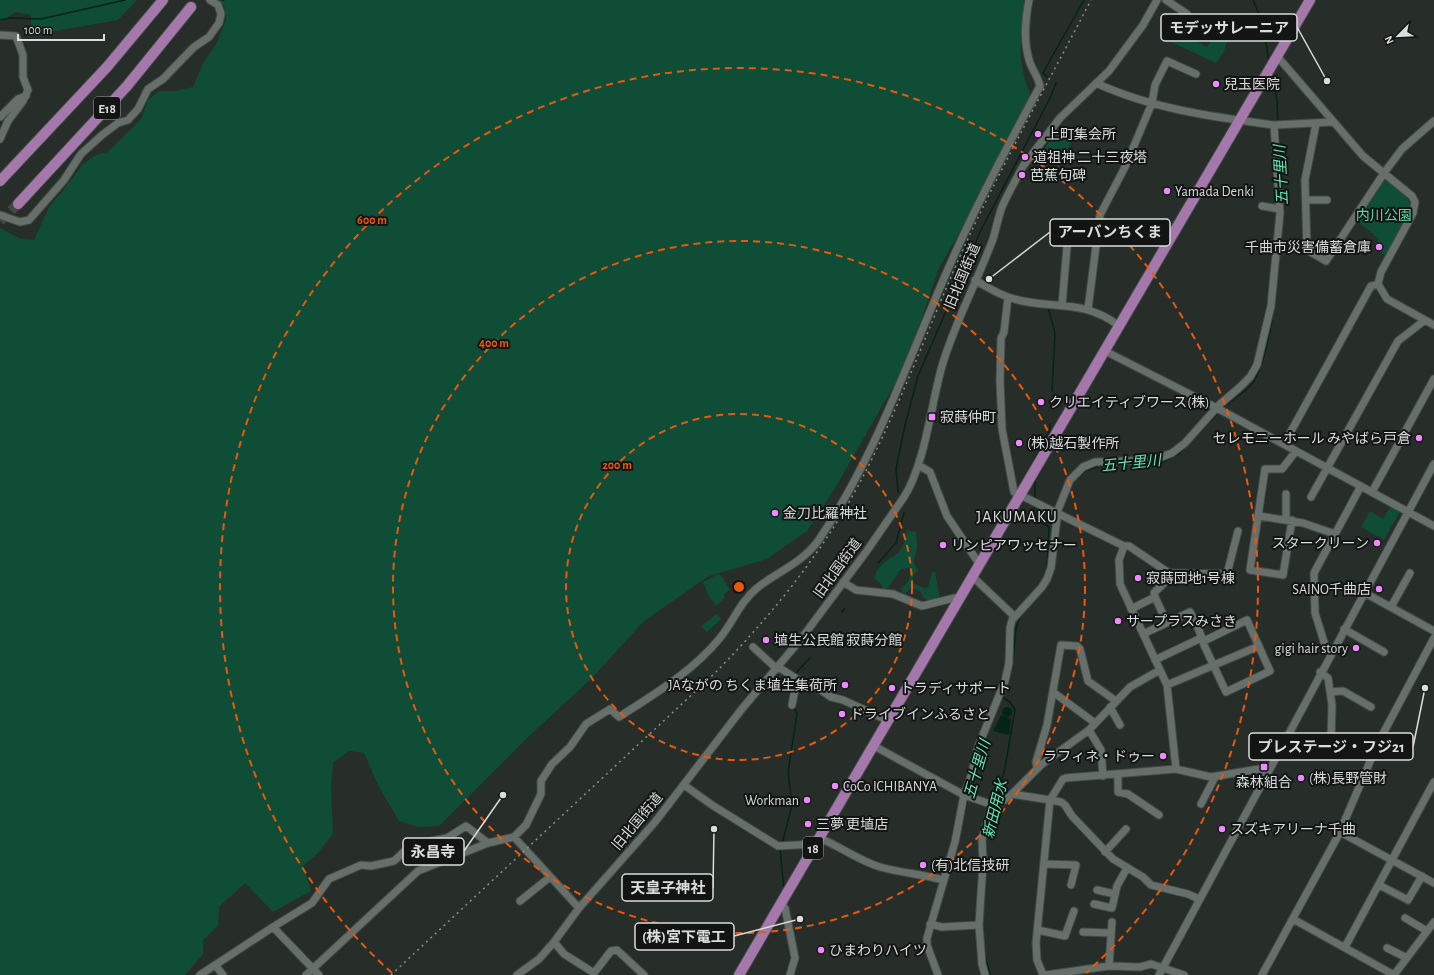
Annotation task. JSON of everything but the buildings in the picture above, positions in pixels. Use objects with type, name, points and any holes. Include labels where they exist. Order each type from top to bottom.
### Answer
[{"type":"highway","name":"E18","points":[[0,181],[88,88],[163,0]]},
{"type":"highway","name":"18","points":[[739,975],[1310,0]]},
{"type":"highway","name":"E18","points":[[18,204],[117,97],[191,6]]},
{"type":"street","points":[[0,215],[20,222],[29,220],[64,180],[81,154],[118,123],[128,120],[138,109],[148,89],[162,79],[194,47],[209,37],[219,23],[222,14],[218,5],[210,0]]},
{"type":"street","points":[[306,975],[418,871],[488,843],[514,837],[526,825],[541,794],[541,781],[552,764],[570,747],[586,724],[610,709],[619,718],[683,676],[720,638],[742,604],[756,589],[796,563],[817,543],[854,481],[882,424],[952,259],[1040,86],[1026,47],[1025,22],[1029,0]]},
{"type":"street","name":"旧北国街道","points":[[517,975],[539,959],[554,942],[580,908],[626,856],[684,785],[741,710],[778,668],[843,582],[910,488],[918,465],[946,353],[955,326],[993,239],[1002,208],[1023,166],[1060,118],[1109,71],[1143,25],[1157,0]]},
{"type":"street","points":[[1166,0],[1187,14]]},
{"type":"street","points":[[0,35],[12,34],[16,36],[23,55],[23,77],[28,90],[27,95],[8,121],[0,139]]},
{"type":"street","points":[[1276,59],[1363,156],[1412,196],[1415,202],[1415,208],[1381,272],[1378,284],[1387,299],[1434,325]]},
{"type":"street","points":[[1088,309],[1100,215],[1126,167],[1152,103],[1155,85],[1167,61],[1196,74]]},
{"type":"street","points":[[1096,83],[1152,103],[1239,121],[1277,125],[1333,122]]},
{"type":"street","points":[[0,117],[18,99],[27,95]]},
{"type":"street","points":[[1316,124],[1306,180],[1307,250],[1326,261],[1384,173],[1402,149],[1434,121]]},
{"type":"street","points":[[938,975],[927,945],[943,880],[967,796],[978,747],[1005,681],[1009,662],[1010,628],[1014,616],[1042,587],[1051,568],[1059,515],[1070,480],[1083,467],[1095,462],[1105,460],[1154,460],[1172,454],[1185,443],[1217,408],[1250,377],[1259,357],[1271,306],[1279,209],[1277,125]]},
{"type":"street","points":[[1306,200],[1327,200]]},
{"type":"street","points":[[1262,206],[1279,209]]},
{"type":"street","points":[[1062,305],[1067,247]]},
{"type":"street","points":[[975,280],[1008,297],[1043,304],[1088,309],[1119,326]]},
{"type":"street","points":[[1284,444],[1371,286],[1378,284]]},
{"type":"street","points":[[1008,297],[1004,332],[1001,338],[1000,380],[1004,441],[1014,492],[1124,546],[1129,546],[1169,573],[1227,574],[1238,531]]},
{"type":"street","points":[[1311,497],[1398,341],[1425,320]]},
{"type":"street","points":[[1105,350],[1217,408],[1434,526]]},
{"type":"street","points":[[1372,492],[1434,379]]},
{"type":"street","points":[[1286,494],[1289,520],[1283,574],[1250,570],[1265,469],[1282,469],[1296,451]]},
{"type":"street","points":[[1159,975],[1320,672],[1365,593],[1434,464]]},
{"type":"street","points":[[918,465],[930,472],[947,516],[980,565]]},
{"type":"street","points":[[1332,650],[1325,645],[1315,613],[1314,573],[1361,486]]},
{"type":"street","points":[[1259,516],[1289,520],[1335,534]]},
{"type":"street","points":[[1124,546],[1119,560],[1120,584],[1167,685],[1176,769]]},
{"type":"street","points":[[1167,623],[1154,593],[1166,582],[1169,573]]},
{"type":"street","points":[[1391,607],[1410,573]]},
{"type":"street","points":[[973,577],[1014,616]]},
{"type":"street","points":[[843,582],[856,590],[893,594],[922,606],[954,598],[960,598]]},
{"type":"street","points":[[1365,593],[1434,631]]},
{"type":"street","points":[[1131,609],[1155,597]]},
{"type":"street","points":[[1143,634],[1190,612],[1203,640],[1214,667],[1226,692],[1270,671],[1246,620],[1206,640],[1203,640],[1199,640],[1155,660]]},
{"type":"street","points":[[1344,629],[1384,652]]},
{"type":"street","points":[[1262,975],[1340,832],[1378,743],[1434,638]]},
{"type":"street","points":[[1038,768],[1036,762],[1047,725],[1061,645],[1077,646],[1080,649],[1088,681],[1116,701]]},
{"type":"street","points":[[1167,685],[1209,666],[1214,667],[1259,646]]},
{"type":"street","points":[[753,647],[778,668],[797,679],[818,688],[831,697],[843,700],[889,721]]},
{"type":"street","points":[[985,975],[982,964],[978,925],[983,863],[982,839],[995,805],[1012,794],[1038,768],[1089,730],[1130,687],[1160,670]]},
{"type":"street","points":[[1320,672],[1328,678],[1332,705],[1331,741]]},
{"type":"street","points":[[792,704],[797,679]]},
{"type":"street","points":[[1330,692],[1343,691],[1371,708]]},
{"type":"street","points":[[1053,692],[1095,723]]},
{"type":"street","points":[[1110,708],[1120,725]]},
{"type":"street","points":[[1089,730],[1101,750],[1103,776]]},
{"type":"street","points":[[874,746],[967,796],[995,805]]},
{"type":"street","points":[[1184,975],[1164,967],[1151,964],[1135,967],[1109,966],[1084,972],[1044,975],[1036,950],[1050,800],[1063,779],[1176,769],[1204,777],[1215,777],[1259,769],[1267,772]]},
{"type":"street","points":[[1118,775],[1118,792],[1128,794],[1160,815]]},
{"type":"street","points":[[1201,804],[1215,777]]},
{"type":"street","points":[[1345,947],[1392,860],[1432,793],[1434,782]]},
{"type":"street","points":[[684,785],[712,805],[778,846],[817,841],[836,845],[880,867],[919,873],[943,880]]},
{"type":"street","points":[[1012,794],[1062,802],[1072,816],[1105,852],[1127,868],[1143,877],[1151,885],[1188,894],[1199,900]]},
{"type":"street","points":[[200,975],[312,903],[329,879],[361,866],[372,866],[394,861],[411,845],[447,838],[466,826],[488,843]]},
{"type":"street","points":[[1105,852],[1126,828]]},
{"type":"street","points":[[1340,832],[1433,881]]},
{"type":"street","points":[[514,837],[580,908]]},
{"type":"street","points":[[1044,864],[1076,865],[1071,885]]},
{"type":"street","points":[[1094,904],[1112,908],[1117,886],[1127,868]]},
{"type":"street","points":[[1379,885],[1408,900],[1422,876]]},
{"type":"street","points":[[520,901],[550,877]]},
{"type":"street","points":[[1097,890],[1115,894]]},
{"type":"street","points":[[781,905],[785,908],[795,958],[790,975]]},
{"type":"street","points":[[1038,930],[1065,936],[1074,911]]},
{"type":"street","points":[[1405,918],[1427,931]]},
{"type":"street","points":[[1293,919],[1394,975],[1434,922]]},
{"type":"street","points":[[1109,966],[1112,922]]},
{"type":"street","points":[[933,924],[942,927],[978,925]]},
{"type":"street","points":[[273,927],[319,975]]},
{"type":"street","points":[[1083,932],[1111,933]]},
{"type":"street","points":[[554,942],[564,954],[594,973],[611,951],[617,950],[644,975]]},
{"type":"street","points":[[1387,948],[1407,958]]},
{"type":"street","points":[[214,966],[223,975]]},
{"type":"green space","points":[[0,0],[137,0],[118,20],[31,35],[31,15],[16,12],[0,22]]},
{"type":"green space","points":[[219,0],[1026,0],[1021,36],[1021,60],[1026,84],[1031,95],[981,195],[939,268],[905,366],[834,490],[807,531],[767,559],[709,576],[644,621],[592,678],[528,737],[439,826],[419,827],[399,821],[378,785],[364,753],[349,751],[333,763],[331,788],[333,834],[317,854],[303,866],[311,891],[273,912],[245,883],[219,907],[218,926],[203,940],[203,954],[185,975],[0,975],[0,228],[21,239],[34,240],[49,207],[83,164],[96,155],[108,152],[141,119],[148,100],[159,91],[175,91],[193,87],[203,63],[217,43],[226,19],[224,6]]},
{"type":"green space","points":[[1177,29],[1207,47],[1216,31],[1228,38],[1224,51],[1216,63],[1169,41]]},
{"type":"green space","points":[[1059,129],[1073,138],[1059,168],[1044,149]]},
{"type":"green space","name":"内川公園","points":[[1384,178],[1406,196],[1411,205],[1411,210],[1386,256],[1374,248],[1379,239],[1356,220]]},
{"type":"green space","points":[[1391,506],[1400,511],[1384,540],[1361,527],[1370,511],[1383,519]]},
{"type":"green space","points":[[907,530],[916,532],[917,547],[914,562],[918,571],[913,575],[913,583],[924,588],[928,587],[932,572],[935,572],[940,600],[929,602],[923,597],[921,592],[911,587],[906,593],[903,593],[901,590],[909,580],[912,572],[908,568],[901,569],[889,587],[883,590],[882,585],[874,578],[880,567],[900,551],[904,544]]},
{"type":"green space","points":[[718,574],[723,578],[730,590],[724,594],[725,597],[716,606],[710,598],[703,582]]},
{"type":"green space","points":[[717,614],[721,619],[707,632],[701,626]]},
{"type":"shaded area","points":[[1005,707],[1009,707],[1012,712],[1009,717],[1005,717],[1002,714],[1002,710]]},
{"type":"shaded area","points":[[1001,715],[1011,719],[1009,735],[993,731]]},
{"type":"waterway","points":[[0,20],[10,18],[41,19],[125,0]]},
{"type":"waterway","points":[[1047,77],[1043,73],[1084,0]]},
{"type":"waterway","name":"五十里川","points":[[1253,0],[1263,25],[1269,62]]},
{"type":"waterway","name":"五十里川","points":[[1272,75],[1277,100],[1278,123]]},
{"type":"waterway","points":[[898,492],[896,469],[905,425],[918,376],[980,232],[1050,98],[1056,83]]},
{"type":"waterway","name":"五十里川","points":[[1278,127],[1282,185]]},
{"type":"waterway","name":"五十里川","points":[[1223,407],[1250,386],[1260,368],[1268,341],[1276,290]]},
{"type":"waterway","points":[[1048,307],[1055,333],[1052,391]]},
{"type":"waterway","name":"五十里川","points":[[1112,465],[1163,462],[1180,453],[1218,413]]},
{"type":"waterway","points":[[1034,462],[1050,430],[1050,424]]},
{"type":"waterway","name":"五十里川","points":[[1072,483],[1085,471],[1104,465]]},
{"type":"waterway","points":[[1035,499],[1035,480],[1042,468]]},
{"type":"waterway","points":[[1034,505],[1035,519],[1049,527],[1047,569]]},
{"type":"waterway","points":[[878,563],[896,543],[904,513]]},
{"type":"waterway","name":"五十里川","points":[[1029,606],[1046,588],[1049,582]]},
{"type":"waterway","points":[[842,612],[845,608]]},
{"type":"waterway","name":"五十里川","points":[[1010,674],[1016,627],[1022,614]]},
{"type":"waterway","points":[[820,645],[824,639]]},
{"type":"waterway","points":[[795,674],[810,658]]},
{"type":"waterway","name":"新田用水","points":[[997,801],[1005,768],[1015,710],[1010,702],[1002,697]]},
{"type":"waterway","points":[[782,844],[792,805],[788,772],[797,714],[794,707]]},
{"type":"waterway","name":"五十里川","points":[[969,794],[992,722]]},
{"type":"waterway","name":"五十里川","points":[[960,833],[968,798]]},
{"type":"waterway","points":[[780,849],[784,889]]},
{"type":"waterway","name":"新田用水","points":[[984,907],[986,861]]},
{"type":"waterway","name":"五十里川","points":[[935,922],[942,899]]},
{"type":"waterway","name":"新田用水","points":[[984,951],[990,975]]},
{"type":"tunnel","points":[[0,221],[18,204]]},
{"type":"railway","points":[[391,975],[714,674],[774,608],[811,561],[843,512],[874,455],[903,392],[971,232],[1091,0]]},
{"type":"place","name":"モデッサレーニア","points":[[1327,81]]},
{"type":"place","name":"兒玉医院","points":[[1216,84]]},
{"type":"place","name":"上町集会所","points":[[1038,134]]},
{"type":"place","name":"道祖神 二十三夜塔","points":[[1025,157]]},
{"type":"place","name":"芭蕉句碑","points":[[1022,175]]},
{"type":"place","name":"Yamada Denki","points":[[1167,191]]},
{"type":"place","name":"千曲市災害備蓄倉庫","points":[[1379,247]]},
{"type":"place","name":"アーバンちくま","points":[[989,279]]},
{"type":"place","name":"クリエイティブワース(株)","points":[[1041,402]]},
{"type":"place","name":"寂蒔仲町","points":[[932,417]]},
{"type":"place","name":"セレモニーホール みやばら戸倉","points":[[1419,438]]},
{"type":"place","name":"(株)越石製作所","points":[[1019,443]]},
{"type":"place","name":"金刀比羅神社","points":[[775,513]]},
{"type":"place","name":"スタークリーン","points":[[1377,543]]},
{"type":"place","name":"リンピアワッセナー","points":[[943,545]]},
{"type":"place","name":"寂蒔団地1号棟","points":[[1138,578]]},
{"type":"place","name":"SAINO千曲店","points":[[1379,589]]},
{"type":"place","name":"サープラスみさき","points":[[1118,621]]},
{"type":"place","name":"埴生公民館 寂蒔分館","points":[[766,640]]},
{"type":"place","name":"gigi hair story","points":[[1356,648]]},
{"type":"place","name":"JAながの ちくま埴生集荷所","points":[[845,685]]},
{"type":"place","name":"トラディサポート","points":[[892,688]]},
{"type":"place","name":"プレステージ・フジ21","points":[[1425,688]]},
{"type":"place","name":"ドライブインふるさと","points":[[842,714]]},
{"type":"place","name":"ラフィネ・ドゥー","points":[[1163,756]]},
{"type":"place","name":"森林組合","points":[[1264,767]]},
{"type":"place","name":"(株)長野管財","points":[[1301,778]]},
{"type":"place","name":"CoCo ICHIBANYA","points":[[835,786]]},
{"type":"place","name":"永昌寺","points":[[503,795]]},
{"type":"place","name":"Workman","points":[[807,800]]},
{"type":"place","name":"三夢 更埴店","points":[[808,824]]},
{"type":"place","name":"天皇子神社","points":[[714,829]]},
{"type":"place","name":"スズキアリーナ千曲","points":[[1222,829]]},
{"type":"place","name":"(有)北信技研","points":[[923,865]]},
{"type":"place","name":"(株)宮下電工","points":[[800,919]]},
{"type":"place","name":"ひまわりハイツ","points":[[821,950]]},
{"type":"district","name":"JAKUMAKU","points":[[1017,516]]}]
